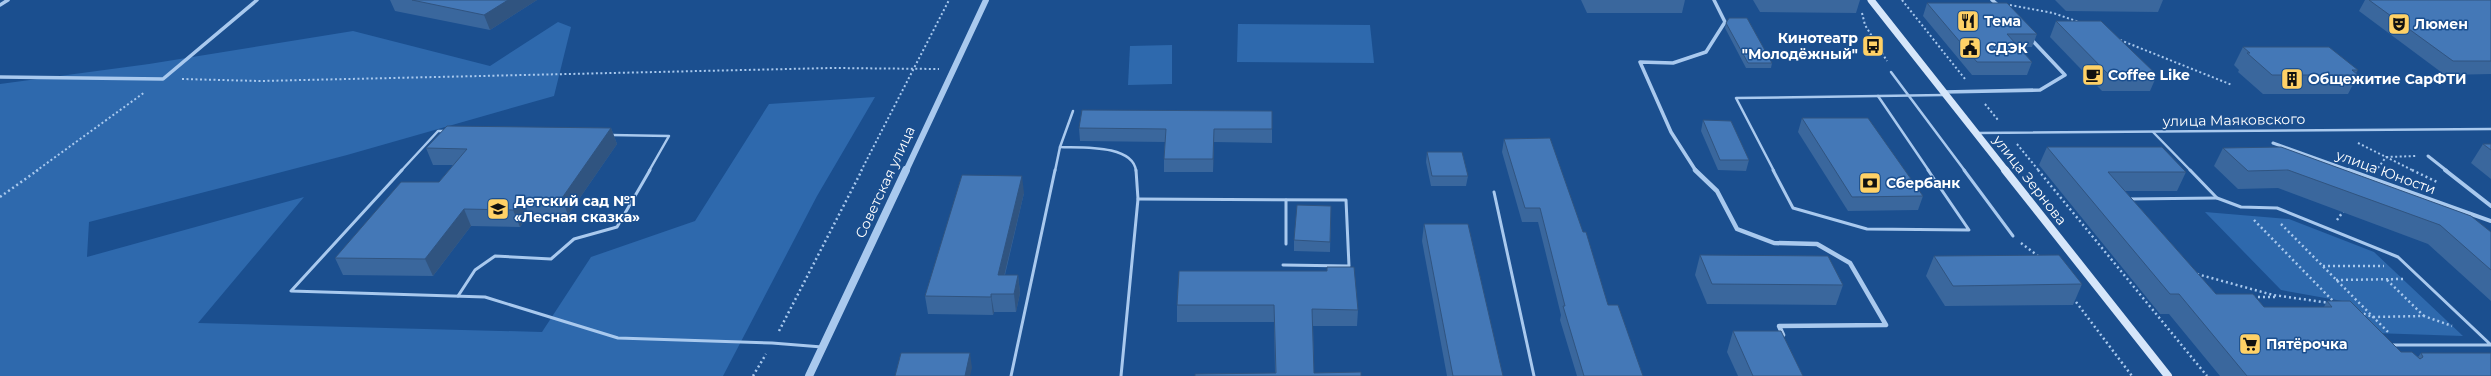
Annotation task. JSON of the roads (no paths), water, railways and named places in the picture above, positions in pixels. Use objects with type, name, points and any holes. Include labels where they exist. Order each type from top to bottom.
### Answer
[{"type":"main road","name":"улица Зернова","points":[[1871,0],[2168,376]]},
{"type":"street","points":[[0,5],[8,0]]},
{"type":"street","points":[[0,77],[163,79],[257,0]]},
{"type":"street","name":"Советская улица","points":[[809,376],[951,70],[986,0]]},
{"type":"street","points":[[1714,0],[1725,22],[1706,52],[1673,63],[1640,62],[1671,132],[1699,176],[1717,191],[1737,229],[1774,243],[1818,244],[1850,263],[1886,325],[1779,326],[1785,340]]},
{"type":"street","points":[[1993,1],[2004,10]]},
{"type":"street","points":[[1945,93],[2040,90],[2065,75],[2029,36]]},
{"type":"street","name":"улица Юности","points":[[2273,144],[2491,221]]},
{"type":"street","name":"улица Юности","points":[[2428,156],[2491,206]]},
{"type":"lane","points":[[1891,72],[2012,236]]},
{"type":"lane","points":[[1878,96],[1969,230],[1867,229],[1793,208],[1736,98],[1878,96],[1945,93]]},
{"type":"lane","points":[[1011,376],[1060,147],[1073,111]]},
{"type":"lane","name":"улица Маяковского","points":[[1977,133],[2491,129]]},
{"type":"lane","points":[[454,132],[438,131],[291,291],[343,294],[486,297],[618,338],[772,343],[822,347]]},
{"type":"lane","points":[[2153,132],[2218,198]]},
{"type":"lane","points":[[458,296],[475,270],[495,256],[551,259],[574,238],[618,227],[669,136],[605,135]]},
{"type":"lane","points":[[1060,147],[1110,149],[1126,156],[1136,168],[1138,199],[1121,376]]},
{"type":"lane","points":[[1494,192],[1534,376]]},
{"type":"lane","points":[[2120,199],[2218,198],[2241,207],[2276,208],[2398,257],[2491,345],[2385,345]]},
{"type":"lane","points":[[1138,199],[1346,200],[1349,266],[1283,265]]},
{"type":"lane","points":[[1286,200],[1286,244]]},
{"type":"place","name":"Тема","points":[[1968,21]]},
{"type":"place","name":"Люмен","points":[[2399,24]]},
{"type":"place","name":"Кинотеатр \"Молодёжный\"","points":[[1873,46]]},
{"type":"place","name":"СДЭК","points":[[1970,48]]},
{"type":"place","name":"Coffee Like","points":[[2093,75]]},
{"type":"place","name":"Общежитие СарФТИ","points":[[2292,79]]},
{"type":"place","name":"Сбербанк","points":[[1870,183]]},
{"type":"place","name":"Детский сад №1 «Лесная сказка»","points":[[498,209]]},
{"type":"place","name":"Пятёрочка","points":[[2250,344]]}]
